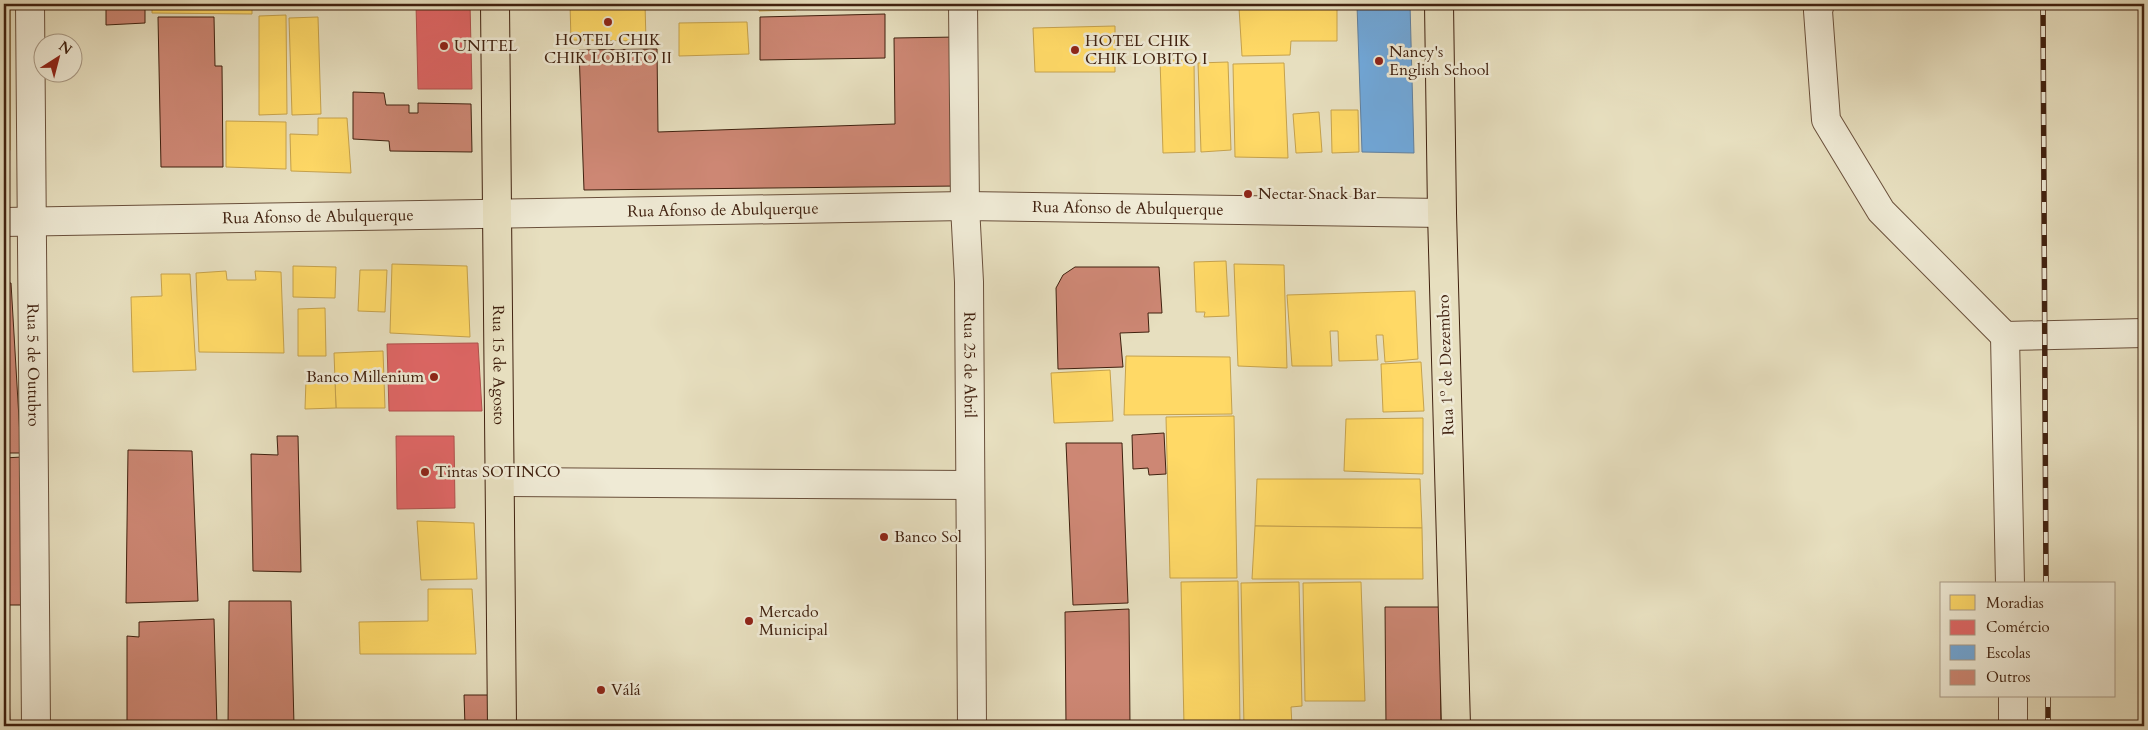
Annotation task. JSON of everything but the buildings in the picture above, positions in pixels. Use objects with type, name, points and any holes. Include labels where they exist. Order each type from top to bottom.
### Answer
[{"type":"main road","name":"Rua 15 de Agosto","points":[[495,4],[502,726]]},
{"type":"main road","name":"Rua 1º de Dezembro","points":[[1439,4],[1442,213],[1456,726]]},
{"type":"street","name":"Rua 5 de Outubro","points":[[30,4],[36,726]]},
{"type":"street","name":"Rua 25 de Abril","points":[[963,4],[965,206],[969,282],[972,726]]},
{"type":"street","points":[[1820,4],[1818,11],[1826,120],[1881,211],[2005,336],[2010,582]]},
{"type":"street","name":"Rua Afonso de Abulquerque","points":[[4,222],[965,206],[1442,213]]},
{"type":"street","points":[[2005,336],[2144,333]]},
{"type":"street","points":[[500,482],[969,485]]},
{"type":"street","points":[[2013,698],[2013,726]]},
{"type":"railway","points":[[2043,4],[2046,582]]},
{"type":"railway","points":[[2048,698],[2048,726]]},
{"type":"place","name":"HOTEL CHIK CHIK LOBITO II","points":[[608,22]]},
{"type":"place","name":"UNITEL","points":[[444,46]]},
{"type":"place","name":"HOTEL CHIK CHIK LOBITO I","points":[[1075,50]]},
{"type":"place","name":"Nancy's English School","points":[[1379,61]]},
{"type":"place","name":"Nectar Snack Bar","points":[[1248,194]]},
{"type":"place","name":"Banco Millenium","points":[[434,377]]},
{"type":"place","name":"Tintas SOTINCO","points":[[425,472]]},
{"type":"place","name":"Banco Sol","points":[[884,537]]},
{"type":"place","name":"Mercado Municipal","points":[[749,621]]},
{"type":"place","name":"Válá","points":[[601,690]]}]
